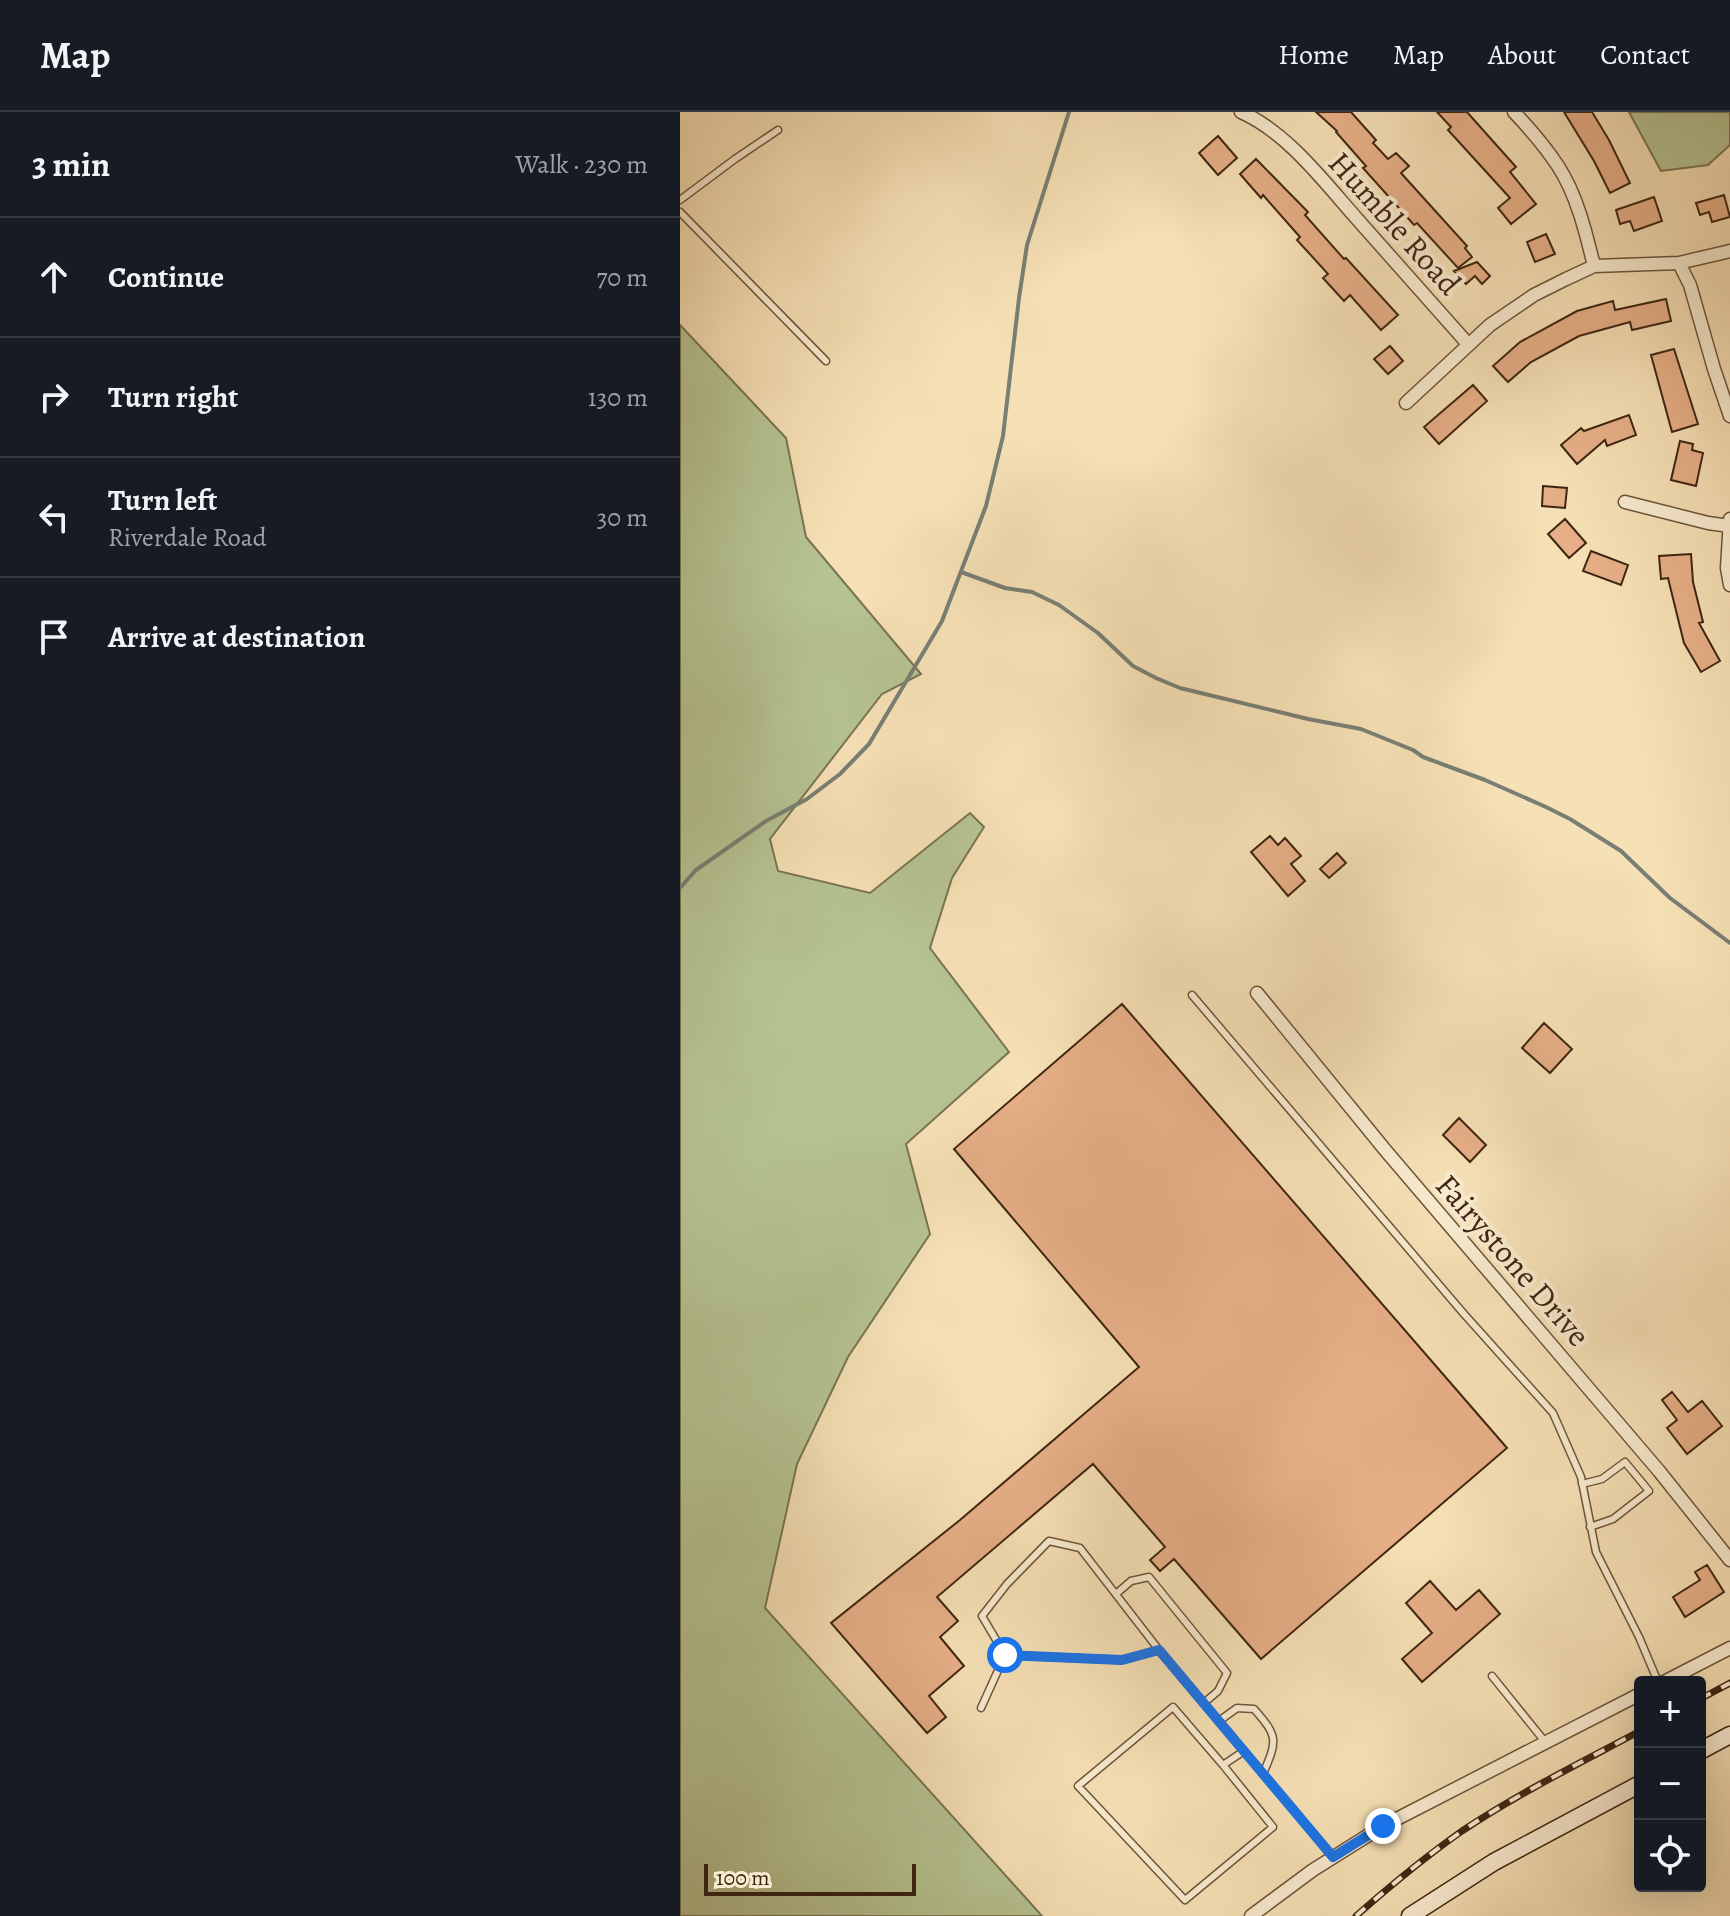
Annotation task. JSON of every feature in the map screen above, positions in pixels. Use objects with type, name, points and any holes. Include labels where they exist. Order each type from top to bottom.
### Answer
[{"type":"main road","points":[[1706,1748],[1730,1735]]},
{"type":"main road","points":[[1410,1916],[1494,1862],[1634,1787]]},
{"type":"street","name":"Humble Road","points":[[1241,112],[1255,118],[1281,138],[1317,174],[1468,344]]},
{"type":"street","points":[[1514,112],[1560,168],[1576,204],[1594,266]]},
{"type":"street","points":[[1406,403],[1468,344],[1509,311],[1534,295],[1594,266],[1679,263],[1730,251]]},
{"type":"street","points":[[1679,263],[1690,285],[1730,416]]},
{"type":"street","points":[[1625,502],[1708,523],[1730,524],[1727,568],[1730,585]]},
{"type":"street","name":"Fairystone Drive","points":[[1257,993],[1393,1159],[1659,1471],[1730,1560]]},
{"type":"street","points":[[1673,1676],[1730,1648]]},
{"type":"street","points":[[1251,1916],[1333,1857],[1383,1826],[1634,1697]]},
{"type":"lane","points":[[680,200],[778,130]]},
{"type":"lane","points":[[680,212],[826,361]]},
{"type":"lane","points":[[1192,995],[1464,1314],[1553,1413],[1581,1477],[1596,1552],[1658,1676]]},
{"type":"lane","points":[[1582,1484],[1602,1479],[1625,1462],[1649,1491],[1613,1519],[1590,1527]]},
{"type":"lane","points":[[1005,1655],[982,1616],[1007,1584],[1049,1541],[1080,1548],[1159,1650],[1333,1857]]},
{"type":"lane","points":[[1116,1594],[1131,1581],[1149,1577],[1227,1673],[1218,1691],[1204,1703]]},
{"type":"lane","points":[[1005,1655],[1122,1660],[1159,1650]]},
{"type":"lane","points":[[981,1708],[1005,1655]]},
{"type":"lane","points":[[1492,1676],[1546,1743]]},
{"type":"lane","points":[[1173,1707],[1223,1765],[1273,1827],[1185,1900],[1078,1786],[1173,1707]]},
{"type":"lane","points":[[1219,1721],[1237,1708],[1254,1709],[1269,1726],[1275,1746],[1263,1774]]},
{"type":"lane","points":[[1223,1765],[1244,1751]]},
{"type":"green space","points":[[1629,112],[1730,112],[1730,145],[1708,165],[1661,171]]},
{"type":"green space","points":[[680,325],[786,438],[806,537],[921,674],[882,694],[770,839],[778,871],[870,893],[970,813],[984,827],[952,878],[930,948],[1009,1052],[906,1144],[930,1234],[848,1357],[797,1464],[765,1608],[1042,1916],[680,1916]]},
{"type":"building","points":[[1316,112],[1351,112],[1388,159],[1396,153],[1409,166],[1401,173],[1467,246],[1465,248],[1472,257],[1458,268],[1417,223],[1414,225],[1363,168],[1366,166],[1337,131]]},
{"type":"building","points":[[1437,112],[1467,112],[1516,167],[1510,172],[1536,204],[1511,224],[1498,208],[1510,198],[1448,130],[1451,127]]},
{"type":"building","points":[[1564,112],[1592,112],[1630,183],[1610,193]]},
{"type":"building","points":[[1218,136],[1237,158],[1218,175],[1199,153]]},
{"type":"building","points":[[1256,159],[1308,212],[1305,215],[1398,315],[1381,330],[1350,295],[1344,301],[1323,278],[1328,274],[1297,240],[1300,237],[1240,174]]},
{"type":"building","points":[[1724,195],[1730,217],[1712,222],[1709,212],[1700,215],[1696,203]]},
{"type":"building","points":[[1654,197],[1662,221],[1634,231],[1630,221],[1620,224],[1616,210]]},
{"type":"building","points":[[1546,234],[1555,254],[1535,262],[1527,242]]},
{"type":"building","points":[[1477,262],[1490,276],[1482,284],[1475,276],[1466,284],[1454,271]]},
{"type":"building","points":[[1666,299],[1671,321],[1632,330],[1630,322],[1579,336],[1531,362],[1508,382],[1493,366],[1520,342],[1577,311],[1613,301],[1615,310]]},
{"type":"building","points":[[1390,346],[1403,361],[1388,374],[1374,359]]},
{"type":"building","points":[[1674,349],[1698,424],[1672,432],[1651,355]]},
{"type":"building","points":[[1473,385],[1487,401],[1439,444],[1424,427]]},
{"type":"building","points":[[1629,415],[1636,435],[1607,446],[1605,440],[1577,464],[1561,445],[1581,428],[1584,431]]},
{"type":"building","points":[[1680,441],[1693,444],[1692,450],[1703,453],[1696,486],[1671,480]]},
{"type":"building","points":[[1543,486],[1567,488],[1565,508],[1542,506]]},
{"type":"building","points":[[1565,519],[1586,543],[1569,558],[1548,534]]},
{"type":"building","points":[[1591,551],[1628,565],[1621,585],[1583,571]]},
{"type":"building","points":[[1691,554],[1693,582],[1703,622],[1699,623],[1720,661],[1701,672],[1684,643],[1668,578],[1661,579],[1659,556]]},
{"type":"building","points":[[1270,836],[1278,845],[1285,838],[1301,856],[1291,864],[1305,881],[1288,896],[1251,852]]},
{"type":"building","points":[[1337,853],[1346,863],[1329,878],[1320,869]]},
{"type":"building","points":[[1122,1004],[1507,1448],[1261,1659],[1174,1559],[1160,1571],[1150,1560],[1165,1547],[1093,1464],[937,1597],[958,1621],[940,1637],[964,1666],[929,1696],[946,1717],[927,1733],[831,1623],[960,1520],[1139,1367],[954,1149]]},
{"type":"building","points":[[1544,1023],[1572,1049],[1550,1073],[1522,1048]]},
{"type":"building","points":[[1459,1118],[1486,1145],[1470,1162],[1443,1135]]},
{"type":"building","points":[[1672,1392],[1688,1412],[1702,1401],[1722,1426],[1687,1454],[1667,1428],[1677,1420],[1662,1400]]},
{"type":"building","points":[[1707,1565],[1724,1592],[1685,1617],[1673,1597],[1700,1580],[1695,1572]]},
{"type":"building","points":[[1430,1581],[1456,1610],[1479,1590],[1500,1614],[1422,1682],[1402,1659],[1432,1633],[1406,1603]]},
{"type":"waterway","points":[[680,888],[696,870],[766,821],[807,799],[840,774],[869,744],[942,621],[986,506],[1003,436],[1027,245],[1069,112]]},
{"type":"waterway","points":[[961,572],[1005,588],[1032,592],[1059,605],[1098,633],[1133,666],[1180,688],[1361,729],[1546,807],[1621,851],[1670,898],[1730,943]]},
{"type":"railway","points":[[1706,1696],[1730,1683]]},
{"type":"railway","points":[[1356,1916],[1462,1831],[1528,1791],[1634,1734]]},
{"type":"route","points":[[1005,1655],[1122,1660],[1159,1650],[1333,1857],[1383,1826]]}]
